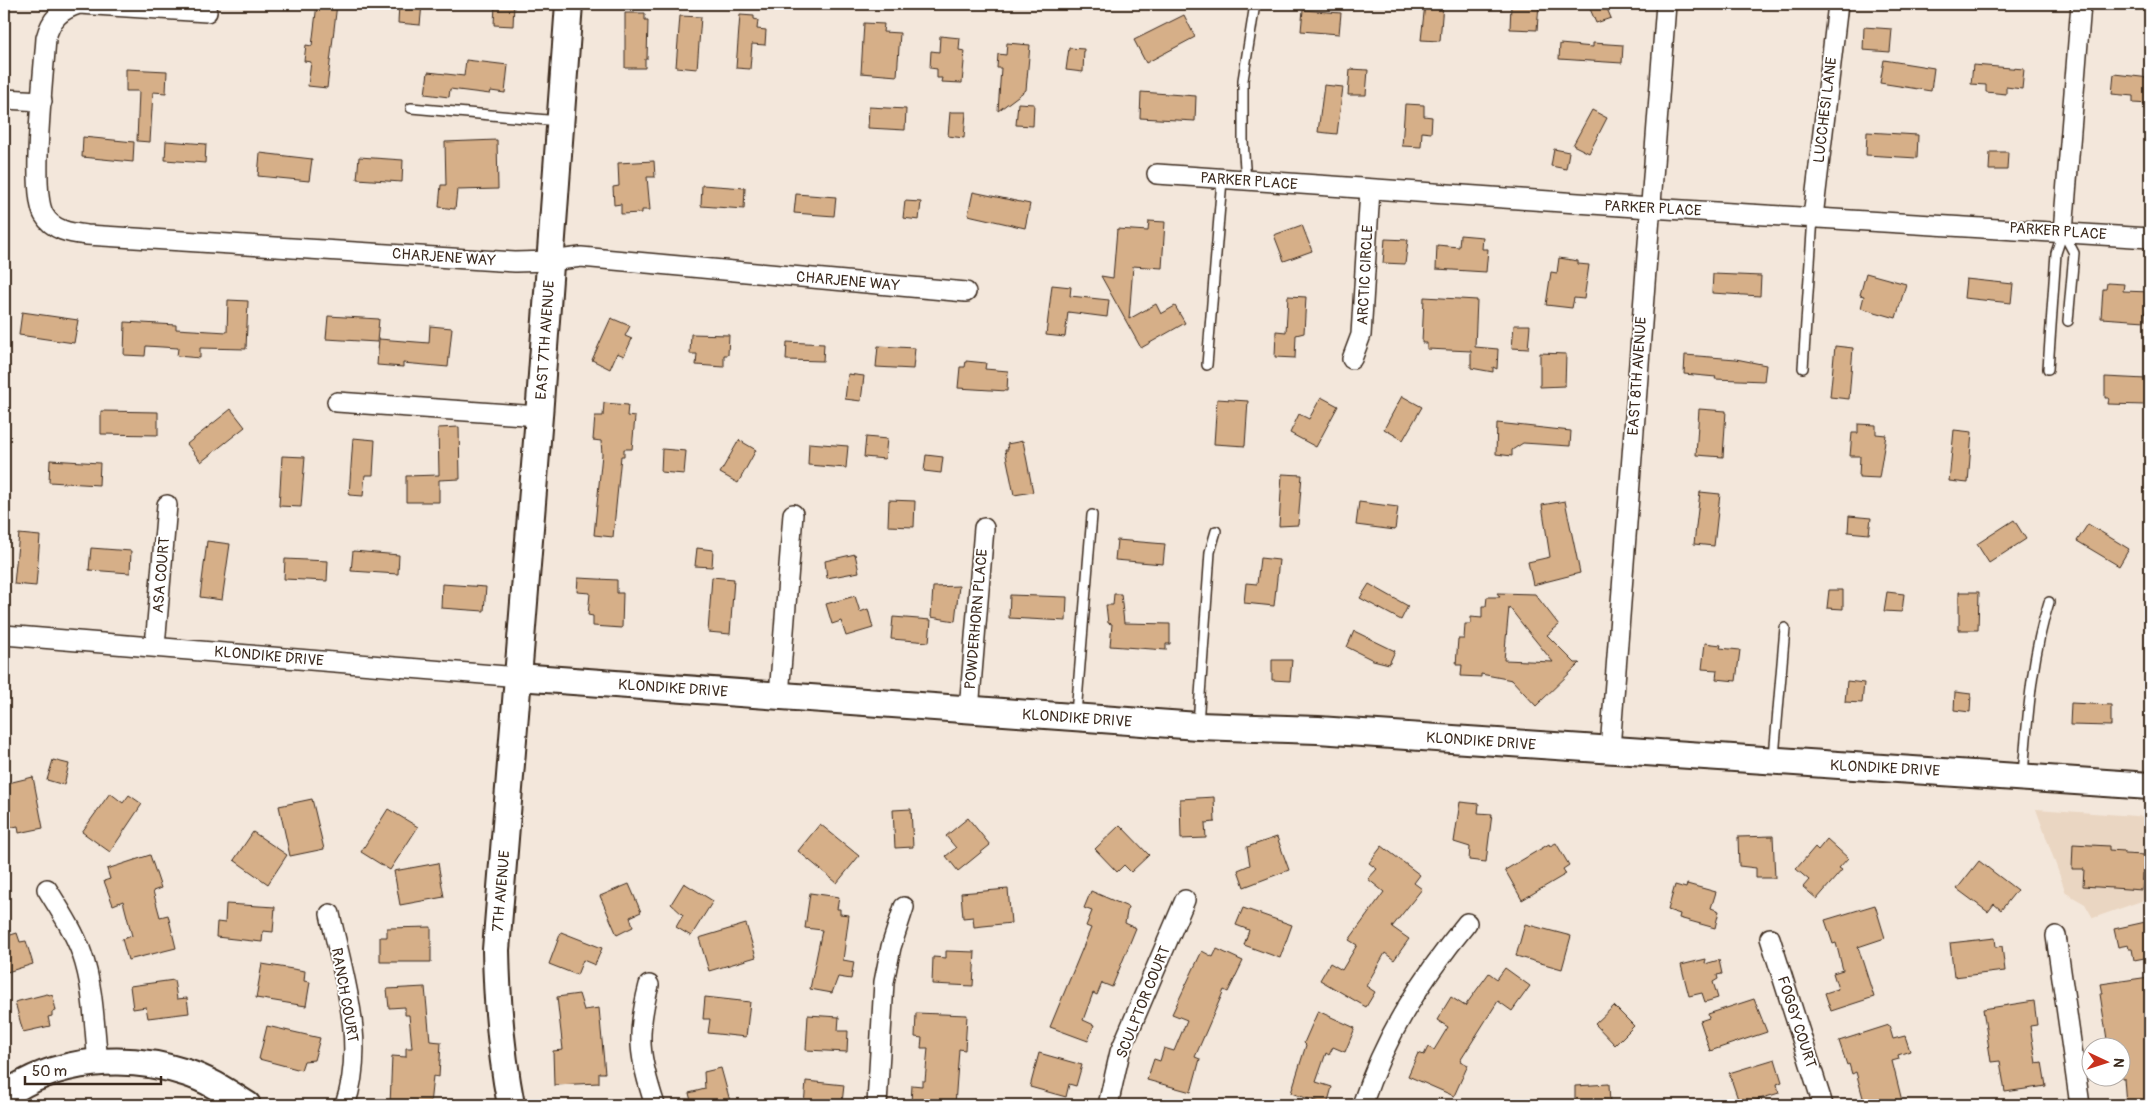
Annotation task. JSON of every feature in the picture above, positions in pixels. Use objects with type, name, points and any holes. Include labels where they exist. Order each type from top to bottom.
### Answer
[{"type":"street","name":"CHARJENE WAY","points":[[207,12],[79,4],[66,8],[56,15],[49,26],[46,38],[38,188],[39,201],[44,215],[54,226],[65,232],[505,261],[551,261],[581,256],[966,292]]},
{"type":"street","name":"EAST 7TH AVENUE","points":[[518,676],[551,261],[569,4]]},
{"type":"street","name":"EAST 8TH AVENUE","points":[[1610,749],[1666,4]]},
{"type":"street","name":"LUCCHESI LANE","points":[[1813,217],[1838,4]]},
{"type":"street","points":[[2063,232],[2081,4]]},
{"type":"street","points":[[4,99],[42,101]]},
{"type":"street","name":"PARKER PLACE","points":[[1157,174],[1370,190],[2150,238]]},
{"type":"street","name":"ARCTIC CIRCLE","points":[[1352,359],[1361,335],[1370,190]]},
{"type":"street","points":[[337,402],[539,416]]},
{"type":"street","name":"ASA COURT","points":[[155,646],[167,505]]},
{"type":"street","points":[[779,696],[793,514]]},
{"type":"street","name":"POWDERHORN PLACE","points":[[969,710],[984,528]]},
{"type":"street","name":"KLONDIKE DRIVE","points":[[4,635],[1076,718],[1198,726],[1318,730],[2150,786]]},
{"type":"street","name":"7TH AVENUE","points":[[511,1105],[502,1058],[497,1004],[496,950],[518,676]]},
{"type":"street","points":[[47,889],[70,928],[82,954],[89,980],[98,1062]]},
{"type":"street","name":"SCULPTOR COURT","points":[[1108,1105],[1120,1052],[1185,900]]},
{"type":"street","points":[[876,1105],[884,982],[891,947],[904,907]]},
{"type":"street","name":"RANCH COURT","points":[[330,914],[354,1035],[354,1064],[345,1105]]},
{"type":"street","points":[[1362,1105],[1388,1039],[1413,994],[1435,962],[1467,923]]},
{"type":"street","points":[[2056,936],[2080,1105]]},
{"type":"street","name":"FOGGY COURT","points":[[1770,938],[1823,1105]]},
{"type":"street","points":[[649,985],[641,1017],[640,1042],[642,1067],[655,1105]]},
{"type":"street","points":[[4,1096],[37,1077],[68,1067],[98,1062],[127,1061],[158,1065],[188,1073],[216,1086],[247,1105]]},
{"type":"lane","points":[[1246,181],[1242,80],[1255,4]]},
{"type":"lane","points":[[411,108],[561,121]]},
{"type":"lane","points":[[1207,365],[1222,180]]},
{"type":"lane","points":[[1803,368],[1813,217]]},
{"type":"lane","points":[[2063,232],[2074,253],[2068,321]]},
{"type":"lane","points":[[2048,369],[2056,253],[2063,232]]},
{"type":"lane","points":[[1076,718],[1092,515]]},
{"type":"lane","points":[[1198,726],[1210,552],[1216,531]]},
{"type":"lane","points":[[2023,776],[2032,672],[2038,636],[2049,602]]},
{"type":"lane","points":[[1774,762],[1785,628]]},
{"type":"shaded area","points":[[2036,809],[2150,817],[2150,898],[2093,918],[2085,904],[2066,893]]},
{"type":"building","points":[[317,4],[337,4],[327,88],[308,86],[311,62],[304,61],[306,45],[312,46]]},
{"type":"building","points":[[399,4],[422,4],[420,25],[398,23]]},
{"type":"building","points":[[495,4],[514,4],[513,26],[494,25]]},
{"type":"building","points":[[1425,4],[1443,4],[1440,41],[1421,40]]},
{"type":"building","points":[[1511,4],[1539,4],[1537,30],[1510,29]]},
{"type":"building","points":[[1588,4],[1605,4],[1611,18],[1596,23]]},
{"type":"building","points":[[1303,10],[1341,13],[1339,34],[1301,31]]},
{"type":"building","points":[[625,13],[645,13],[645,20],[648,20],[645,68],[625,68]]},
{"type":"building","points":[[740,15],[754,16],[754,19],[758,20],[757,29],[766,30],[765,45],[752,44],[750,69],[736,68]]},
{"type":"building","points":[[1184,15],[1195,37],[1146,63],[1134,40]]},
{"type":"building","points":[[680,16],[701,17],[697,69],[676,67]]},
{"type":"building","points":[[864,23],[884,24],[883,32],[900,33],[897,76],[861,73]]},
{"type":"building","points":[[1864,27],[1892,29],[1890,52],[1863,50]]},
{"type":"building","points":[[940,36],[960,38],[959,50],[965,51],[962,83],[941,82],[942,78],[937,78],[937,69],[930,68],[931,51],[939,52]]},
{"type":"building","points":[[1007,43],[1030,45],[1026,90],[998,111],[1001,68],[997,68],[998,54],[1006,55]]},
{"type":"building","points":[[1593,43],[1623,45],[1622,63],[1559,59],[1560,44],[1593,47]]},
{"type":"building","points":[[1069,48],[1084,49],[1083,72],[1066,70]]},
{"type":"building","points":[[466,60],[508,65],[505,93],[491,91],[490,94],[450,89],[449,97],[425,94],[428,72],[464,76]]},
{"type":"building","points":[[1884,60],[1934,68],[1931,91],[1880,83]]},
{"type":"building","points":[[1973,65],[2024,69],[2022,89],[2006,87],[2006,94],[1986,92],[1986,85],[1971,84]]},
{"type":"building","points":[[126,69],[167,71],[166,93],[153,92],[150,142],[137,141],[139,91],[126,91]]},
{"type":"building","points":[[1350,69],[1368,70],[1366,95],[1348,95]]},
{"type":"building","points":[[2114,74],[2150,78],[2150,104],[2133,103],[2133,96],[2112,94]]},
{"type":"building","points":[[1324,85],[1343,87],[1337,134],[1318,132]]},
{"type":"building","points":[[1141,92],[1196,96],[1195,121],[1140,118]]},
{"type":"building","points":[[1018,103],[1034,104],[1033,126],[1016,125]]},
{"type":"building","points":[[1405,104],[1424,105],[1424,116],[1432,117],[1431,133],[1422,132],[1421,147],[1402,146]]},
{"type":"building","points":[[869,107],[906,109],[905,130],[868,128]]},
{"type":"building","points":[[1592,110],[1607,118],[1589,153],[1573,145]]},
{"type":"building","points":[[950,112],[966,112],[964,138],[948,136]]},
{"type":"building","points":[[1867,132],[1918,135],[1917,158],[1866,155]]},
{"type":"building","points":[[83,137],[134,142],[133,162],[82,157]]},
{"type":"building","points":[[497,140],[498,189],[457,190],[455,209],[439,207],[441,185],[446,185],[445,142]]},
{"type":"building","points":[[166,141],[206,144],[205,163],[165,160]]},
{"type":"building","points":[[1554,149],[1569,152],[1566,169],[1551,166]]},
{"type":"building","points":[[1990,152],[2008,152],[2007,170],[1989,170]]},
{"type":"building","points":[[260,153],[312,159],[309,181],[258,176]]},
{"type":"building","points":[[359,157],[403,160],[402,182],[357,179]]},
{"type":"building","points":[[654,161],[655,177],[647,177],[650,210],[642,210],[642,213],[621,214],[621,204],[614,205],[613,187],[619,186],[618,163]]},
{"type":"building","points":[[702,185],[745,188],[744,209],[701,206]]},
{"type":"building","points":[[973,192],[1030,204],[1025,228],[968,215]]},
{"type":"building","points":[[796,194],[836,197],[834,216],[794,213]]},
{"type":"building","points":[[905,201],[921,202],[919,220],[903,218]]},
{"type":"building","points":[[1149,221],[1165,222],[1162,268],[1133,266],[1129,319],[1156,304],[1161,314],[1175,306],[1185,323],[1141,348],[1101,276],[1113,278],[1117,229],[1148,231]]},
{"type":"building","points":[[1302,225],[1312,251],[1284,261],[1274,235]]},
{"type":"building","points":[[1460,235],[1483,237],[1482,249],[1488,249],[1486,272],[1436,269],[1437,245],[1459,247]]},
{"type":"building","points":[[1385,239],[1408,240],[1405,264],[1383,263]]},
{"type":"building","points":[[1559,258],[1578,261],[1578,264],[1589,265],[1584,299],[1574,298],[1572,308],[1546,305],[1551,272],[1557,273]]},
{"type":"building","points":[[1866,273],[1906,284],[1896,318],[1861,308],[1864,296],[1860,295]]},
{"type":"building","points":[[1713,274],[1761,276],[1760,296],[1712,293]]},
{"type":"building","points":[[1966,279],[2013,284],[2011,303],[1964,298]]},
{"type":"building","points":[[2107,283],[2124,284],[2123,291],[2150,292],[2149,313],[2145,312],[2145,321],[2101,318],[2103,289],[2106,289]]},
{"type":"building","points":[[1052,285],[1071,287],[1070,296],[1109,300],[1107,317],[1068,312],[1065,337],[1046,335]]},
{"type":"building","points":[[1288,296],[1306,297],[1304,333],[1296,335],[1295,358],[1275,357],[1276,331],[1286,332]]},
{"type":"building","points":[[1424,297],[1477,300],[1475,347],[1498,349],[1497,369],[1493,367],[1493,372],[1471,368],[1471,351],[1427,349],[1427,343],[1422,343]]},
{"type":"building","points":[[228,300],[248,301],[246,349],[200,348],[200,358],[177,356],[178,348],[146,346],[145,356],[124,355],[125,322],[176,325],[176,329],[227,332]]},
{"type":"building","points":[[22,312],[78,320],[74,343],[19,335]]},
{"type":"building","points":[[328,316],[379,319],[377,342],[326,339]]},
{"type":"building","points":[[611,318],[630,326],[625,336],[632,339],[624,356],[617,353],[610,369],[592,360]]},
{"type":"building","points":[[1514,325],[1530,325],[1528,349],[1512,348]]},
{"type":"building","points":[[430,326],[452,328],[448,367],[403,363],[403,367],[377,365],[379,339],[429,343]]},
{"type":"building","points":[[691,334],[729,335],[728,355],[724,355],[724,367],[696,365],[697,354],[690,354]]},
{"type":"building","points":[[787,342],[824,344],[823,361],[786,360]]},
{"type":"building","points":[[878,346],[915,348],[913,369],[876,367]]},
{"type":"building","points":[[1835,346],[1853,348],[1849,399],[1830,397]]},
{"type":"building","points":[[1540,353],[1566,354],[1565,386],[1540,387]]},
{"type":"building","points":[[1685,355],[1736,359],[1766,365],[1764,381],[1715,379],[1716,377],[1684,374]]},
{"type":"building","points":[[966,361],[986,363],[985,369],[1008,371],[1007,391],[958,388],[960,367],[965,367]]},
{"type":"building","points":[[848,374],[864,376],[861,401],[845,399]]},
{"type":"building","points":[[2105,377],[2146,379],[2145,405],[2108,404],[2109,398],[2105,398]]},
{"type":"building","points":[[1402,396],[1422,407],[1403,440],[1384,429]]},
{"type":"building","points":[[1321,397],[1338,406],[1316,447],[1290,433],[1299,414],[1309,419]]},
{"type":"building","points":[[1217,399],[1248,401],[1245,446],[1214,444]]},
{"type":"building","points":[[604,403],[628,405],[627,416],[635,417],[632,449],[624,449],[624,456],[621,456],[613,537],[594,535],[602,454],[601,441],[593,440],[595,416],[603,416]]},
{"type":"building","points":[[231,409],[245,427],[201,462],[187,444]]},
{"type":"building","points":[[1699,409],[1726,411],[1723,457],[1696,455]]},
{"type":"building","points":[[101,411],[158,412],[158,435],[101,434]]},
{"type":"building","points":[[1497,423],[1571,431],[1570,446],[1523,443],[1512,450],[1512,456],[1496,454]]},
{"type":"building","points":[[1858,424],[1876,425],[1876,434],[1886,435],[1879,478],[1859,477],[1860,456],[1850,456],[1852,433],[1858,433]]},
{"type":"building","points":[[459,427],[460,479],[439,480],[439,502],[406,502],[406,476],[439,475],[438,428]]},
{"type":"building","points":[[1954,430],[1972,432],[1968,483],[1949,481]]},
{"type":"building","points":[[866,437],[887,439],[885,459],[864,457]]},
{"type":"building","points":[[353,438],[375,440],[373,475],[365,475],[363,496],[349,495]]},
{"type":"building","points":[[739,440],[756,450],[738,483],[720,473]]},
{"type":"building","points":[[1023,441],[1033,492],[1014,495],[1005,450],[1008,450],[1007,444]]},
{"type":"building","points":[[809,443],[848,446],[846,468],[808,465]]},
{"type":"building","points":[[662,449],[686,451],[684,474],[661,472]]},
{"type":"building","points":[[926,455],[943,457],[941,473],[924,471]]},
{"type":"building","points":[[282,456],[305,457],[301,507],[279,506]]},
{"type":"building","points":[[50,460],[100,463],[99,485],[49,482]]},
{"type":"building","points":[[1282,474],[1302,475],[1298,525],[1279,526]]},
{"type":"building","points":[[1700,492],[1720,494],[1714,546],[1694,544]]},
{"type":"building","points":[[889,500],[915,501],[914,527],[888,526]]},
{"type":"building","points":[[1565,501],[1580,573],[1533,585],[1528,562],[1550,557],[1542,505]]},
{"type":"building","points":[[1359,502],[1398,507],[1395,530],[1356,525]]},
{"type":"building","points":[[1849,516],[1871,518],[1869,534],[1848,532]]},
{"type":"building","points":[[2014,520],[2026,539],[1989,563],[1977,544]]},
{"type":"building","points":[[2088,524],[2129,549],[2119,566],[2077,541]]},
{"type":"building","points":[[19,534],[40,536],[36,586],[14,584]]},
{"type":"building","points":[[1117,540],[1165,544],[1163,564],[1115,560]]},
{"type":"building","points":[[207,541],[230,544],[222,600],[200,597]]},
{"type":"building","points":[[91,548],[131,551],[130,573],[89,570]]},
{"type":"building","points":[[697,548],[713,550],[712,567],[695,566]]},
{"type":"building","points":[[353,551],[399,555],[398,574],[351,571]]},
{"type":"building","points":[[855,554],[859,572],[827,578],[825,561]]},
{"type":"building","points":[[1260,558],[1279,560],[1274,606],[1244,603],[1246,583],[1257,584]]},
{"type":"building","points":[[285,559],[328,561],[327,581],[284,579]]},
{"type":"building","points":[[712,577],[734,579],[730,634],[708,632]]},
{"type":"building","points":[[578,578],[617,580],[617,593],[623,593],[622,628],[593,626],[593,616],[588,615],[590,593],[577,592]]},
{"type":"building","points":[[442,584],[486,587],[484,611],[441,608]]},
{"type":"building","points":[[1369,584],[1408,606],[1401,620],[1360,598]]},
{"type":"building","points":[[959,586],[955,621],[931,617],[933,587]]},
{"type":"building","points":[[1829,590],[1843,590],[1843,609],[1827,608]]},
{"type":"building","points":[[1887,592],[1904,594],[1902,612],[1884,611]]},
{"type":"building","points":[[1959,592],[1979,592],[1978,630],[1959,630]]},
{"type":"building","points":[[1497,593],[1535,594],[1559,625],[1547,635],[1575,663],[1580,663],[1536,706],[1512,680],[1481,674],[1481,677],[1461,676],[1462,665],[1456,665],[1458,639],[1464,639],[1465,624],[1471,624],[1471,617],[1482,618],[1482,606],[1486,606],[1487,597],[1500,597]],"holes":[[[1509,607],[1553,662],[1504,660]]]},
{"type":"building","points":[[1114,594],[1121,594],[1124,623],[1170,624],[1170,644],[1166,644],[1166,650],[1110,646],[1112,624],[1108,623],[1106,605],[1113,605]]},
{"type":"building","points":[[1010,595],[1067,597],[1066,621],[1009,618]]},
{"type":"building","points":[[855,596],[860,612],[868,609],[873,628],[846,636],[841,621],[832,624],[826,604]]},
{"type":"building","points":[[893,617],[931,620],[929,642],[891,639]]},
{"type":"building","points":[[1354,631],[1395,651],[1389,664],[1373,660],[1347,647]]},
{"type":"building","points":[[1705,643],[1721,645],[1720,648],[1740,650],[1736,681],[1716,679],[1717,670],[1702,669]]},
{"type":"building","points":[[1272,660],[1292,660],[1290,681],[1272,680]]},
{"type":"building","points":[[1847,681],[1864,683],[1862,703],[1845,702]]},
{"type":"building","points":[[1955,692],[1971,694],[1970,712],[1954,710]]},
{"type":"building","points":[[2071,703],[2111,705],[2111,726],[2070,725]]},
{"type":"building","points":[[53,760],[69,764],[64,785],[47,780]]},
{"type":"building","points":[[33,777],[43,828],[19,833],[18,826],[8,828],[4,808],[4,784]]},
{"type":"building","points":[[110,793],[123,803],[129,795],[142,804],[110,852],[82,832]]},
{"type":"building","points":[[1214,797],[1215,822],[1205,823],[1206,838],[1181,839],[1180,799]]},
{"type":"building","points":[[312,799],[324,849],[290,856],[279,806]]},
{"type":"building","points":[[1460,802],[1479,804],[1478,813],[1492,814],[1486,862],[1469,860],[1470,847],[1454,842]]},
{"type":"building","points":[[388,809],[418,827],[390,870],[361,852]]},
{"type":"building","points":[[911,809],[913,847],[895,848],[893,810]]},
{"type":"building","points":[[968,818],[990,845],[958,871],[946,856],[956,848],[946,836]]},
{"type":"building","points":[[820,824],[859,856],[837,883],[798,851]]},
{"type":"building","points":[[1120,825],[1149,855],[1131,872],[1124,865],[1117,872],[1095,849]]},
{"type":"building","points":[[253,832],[287,855],[268,884],[234,860]]},
{"type":"building","points":[[1773,836],[1775,878],[1756,878],[1756,868],[1739,866],[1738,837]]},
{"type":"building","points":[[1277,837],[1289,870],[1244,887],[1238,870],[1250,865],[1247,847]]},
{"type":"building","points":[[1827,839],[1848,858],[1839,868],[1842,870],[1817,899],[1803,887],[1809,880],[1796,869],[1815,847],[1818,850]]},
{"type":"building","points":[[1556,843],[1569,865],[1563,869],[1566,874],[1522,900],[1505,870],[1549,844],[1550,846]]},
{"type":"building","points":[[2073,844],[2109,846],[2109,850],[2124,851],[2124,854],[2144,855],[2142,890],[2083,886],[2084,869],[2072,869]]},
{"type":"building","points":[[1382,846],[1420,875],[1414,883],[1422,889],[1392,927],[1409,939],[1394,960],[1385,953],[1366,986],[1375,992],[1366,1007],[1320,980],[1330,963],[1342,970],[1357,945],[1349,940],[1384,892],[1368,879],[1377,869],[1369,863]]},
{"type":"building","points":[[150,855],[161,888],[153,891],[160,917],[168,915],[176,948],[128,960],[122,939],[132,936],[123,901],[113,905],[104,881],[110,879],[107,869]]},
{"type":"building","points":[[1979,861],[2017,890],[2001,910],[1994,904],[1988,912],[1957,889]]},
{"type":"building","points":[[438,863],[444,897],[400,905],[394,871]]},
{"type":"building","points":[[684,883],[713,901],[691,936],[676,927],[683,915],[671,904]]},
{"type":"building","points":[[629,884],[641,912],[630,917],[633,927],[617,935],[600,896]]},
{"type":"building","points":[[1687,884],[1716,892],[1711,908],[1719,911],[1715,928],[1679,918],[1680,914],[1668,910],[1675,885],[1686,888]]},
{"type":"building","points":[[1008,889],[1011,923],[974,927],[973,917],[963,918],[961,893]]},
{"type":"building","points":[[1091,891],[1128,907],[1125,923],[1136,928],[1112,987],[1102,983],[1097,995],[1093,993],[1083,1020],[1094,1025],[1088,1041],[1050,1027],[1091,928],[1086,926],[1092,911],[1084,908]]},
{"type":"building","points":[[810,893],[839,897],[837,909],[840,909],[840,914],[849,915],[843,960],[854,962],[851,979],[838,977],[832,993],[810,989],[822,930],[805,928]]},
{"type":"building","points":[[226,904],[275,907],[273,932],[263,931],[262,942],[216,937],[217,922],[225,923]]},
{"type":"building","points":[[1875,905],[1885,938],[1858,947],[1874,997],[1831,1011],[1825,993],[1838,989],[1833,973],[1843,970],[1836,943],[1833,944],[1825,920]]},
{"type":"building","points":[[1243,908],[1292,925],[1280,958],[1244,945],[1249,930],[1236,925]]},
{"type":"building","points":[[2150,921],[2150,957],[2134,960],[2132,949],[2129,949],[2128,945],[2118,947],[2114,929]]},
{"type":"building","points":[[746,924],[756,957],[709,971],[699,938]]},
{"type":"building","points":[[1525,924],[1571,936],[1562,969],[1516,956]]},
{"type":"building","points":[[431,927],[431,962],[380,962],[380,937],[387,937],[387,928]]},
{"type":"building","points":[[561,932],[602,948],[595,965],[583,960],[577,975],[549,964]]},
{"type":"building","points":[[17,933],[20,942],[26,941],[33,964],[4,973],[4,937]]},
{"type":"building","points":[[1995,938],[1996,947],[2002,946],[2005,971],[1954,977],[1950,943]]},
{"type":"building","points":[[1217,949],[1243,961],[1228,992],[1224,990],[1195,1057],[1200,1059],[1191,1092],[1147,1080],[1154,1059],[1160,1061],[1164,1048],[1174,1051],[1187,1020],[1172,1014],[1202,951],[1213,957]]},
{"type":"building","points":[[946,951],[975,952],[973,986],[932,984],[933,957],[946,958]]},
{"type":"building","points":[[1706,959],[1705,964],[1719,960],[1722,974],[1717,975],[1718,979],[1713,982],[1718,998],[1705,1002],[1702,993],[1689,996],[1681,965]]},
{"type":"building","points":[[262,964],[305,971],[304,981],[310,982],[306,1006],[256,998]]},
{"type":"building","points":[[1505,968],[1530,986],[1512,1011],[1498,1001],[1460,1061],[1468,1065],[1454,1096],[1408,1076],[1418,1053],[1424,1055],[1428,1047],[1434,1050],[1448,1027],[1437,1020],[1451,997],[1465,1006],[1489,973],[1497,979]]},
{"type":"building","points":[[2149,977],[2150,1105],[2126,1105],[2125,1086],[2132,1086],[2132,1036],[2106,1036],[2100,994],[2103,994],[2101,984]]},
{"type":"building","points":[[174,980],[177,999],[187,998],[189,1013],[148,1018],[146,1007],[133,1009],[130,986]]},
{"type":"building","points":[[425,987],[430,1041],[441,1042],[439,1077],[433,1076],[430,1105],[390,1105],[392,1056],[406,1057],[406,1048],[412,1048],[409,1015],[405,1015],[405,1007],[389,1008],[387,989]]},
{"type":"building","points":[[47,994],[53,996],[56,1011],[52,1012],[52,1016],[48,1017],[50,1026],[23,1032],[15,1002]]},
{"type":"building","points":[[579,994],[584,1010],[599,1008],[605,1073],[599,1073],[599,1083],[554,1085],[553,1051],[563,1050],[557,997]]},
{"type":"building","points":[[705,997],[750,1002],[746,1037],[708,1033],[710,1019],[703,1019]]},
{"type":"building","points":[[1754,999],[1767,1032],[1710,1051],[1700,1021],[1709,1018],[1708,1014]]},
{"type":"building","points":[[2034,1001],[2037,1025],[2030,1026],[2036,1063],[2042,1062],[2046,1086],[2005,1092],[2000,1061],[1991,1062],[1983,1009]]},
{"type":"building","points":[[1614,1006],[1634,1026],[1615,1045],[1595,1024]]},
{"type":"building","points":[[1318,1011],[1355,1028],[1345,1052],[1333,1047],[1329,1055],[1326,1053],[1316,1082],[1332,1087],[1327,1105],[1291,1093],[1306,1045],[1304,1043]]},
{"type":"building","points":[[916,1013],[967,1015],[965,1050],[959,1049],[955,1105],[911,1103],[912,1085],[922,1086],[922,1081],[925,1081],[928,1048],[921,1048],[922,1038],[915,1037]]},
{"type":"building","points":[[808,1015],[839,1017],[838,1031],[848,1031],[847,1052],[806,1050]]},
{"type":"building","points":[[1889,1025],[1893,1039],[1905,1036],[1910,1051],[1898,1055],[1899,1059],[1892,1061],[1903,1105],[1865,1105],[1856,1072],[1852,1074],[1849,1064],[1847,1065],[1839,1041]]},
{"type":"building","points":[[267,1026],[320,1038],[314,1060],[304,1061],[301,1070],[259,1059]]},
{"type":"building","points":[[1039,1053],[1082,1065],[1076,1086],[1069,1084],[1066,1097],[1030,1087]]},
{"type":"building","points":[[1775,1059],[1782,1082],[1777,1084],[1779,1093],[1740,1105],[1729,1073]]},
{"type":"building","points":[[721,1068],[730,1101],[715,1105],[692,1105],[689,1093],[705,1089],[704,1072]]},
{"type":"building","points":[[806,1081],[844,1085],[842,1103],[804,1105]]},
{"type":"building","points":[[1609,1084],[1610,1105],[1575,1105],[1575,1086]]}]
